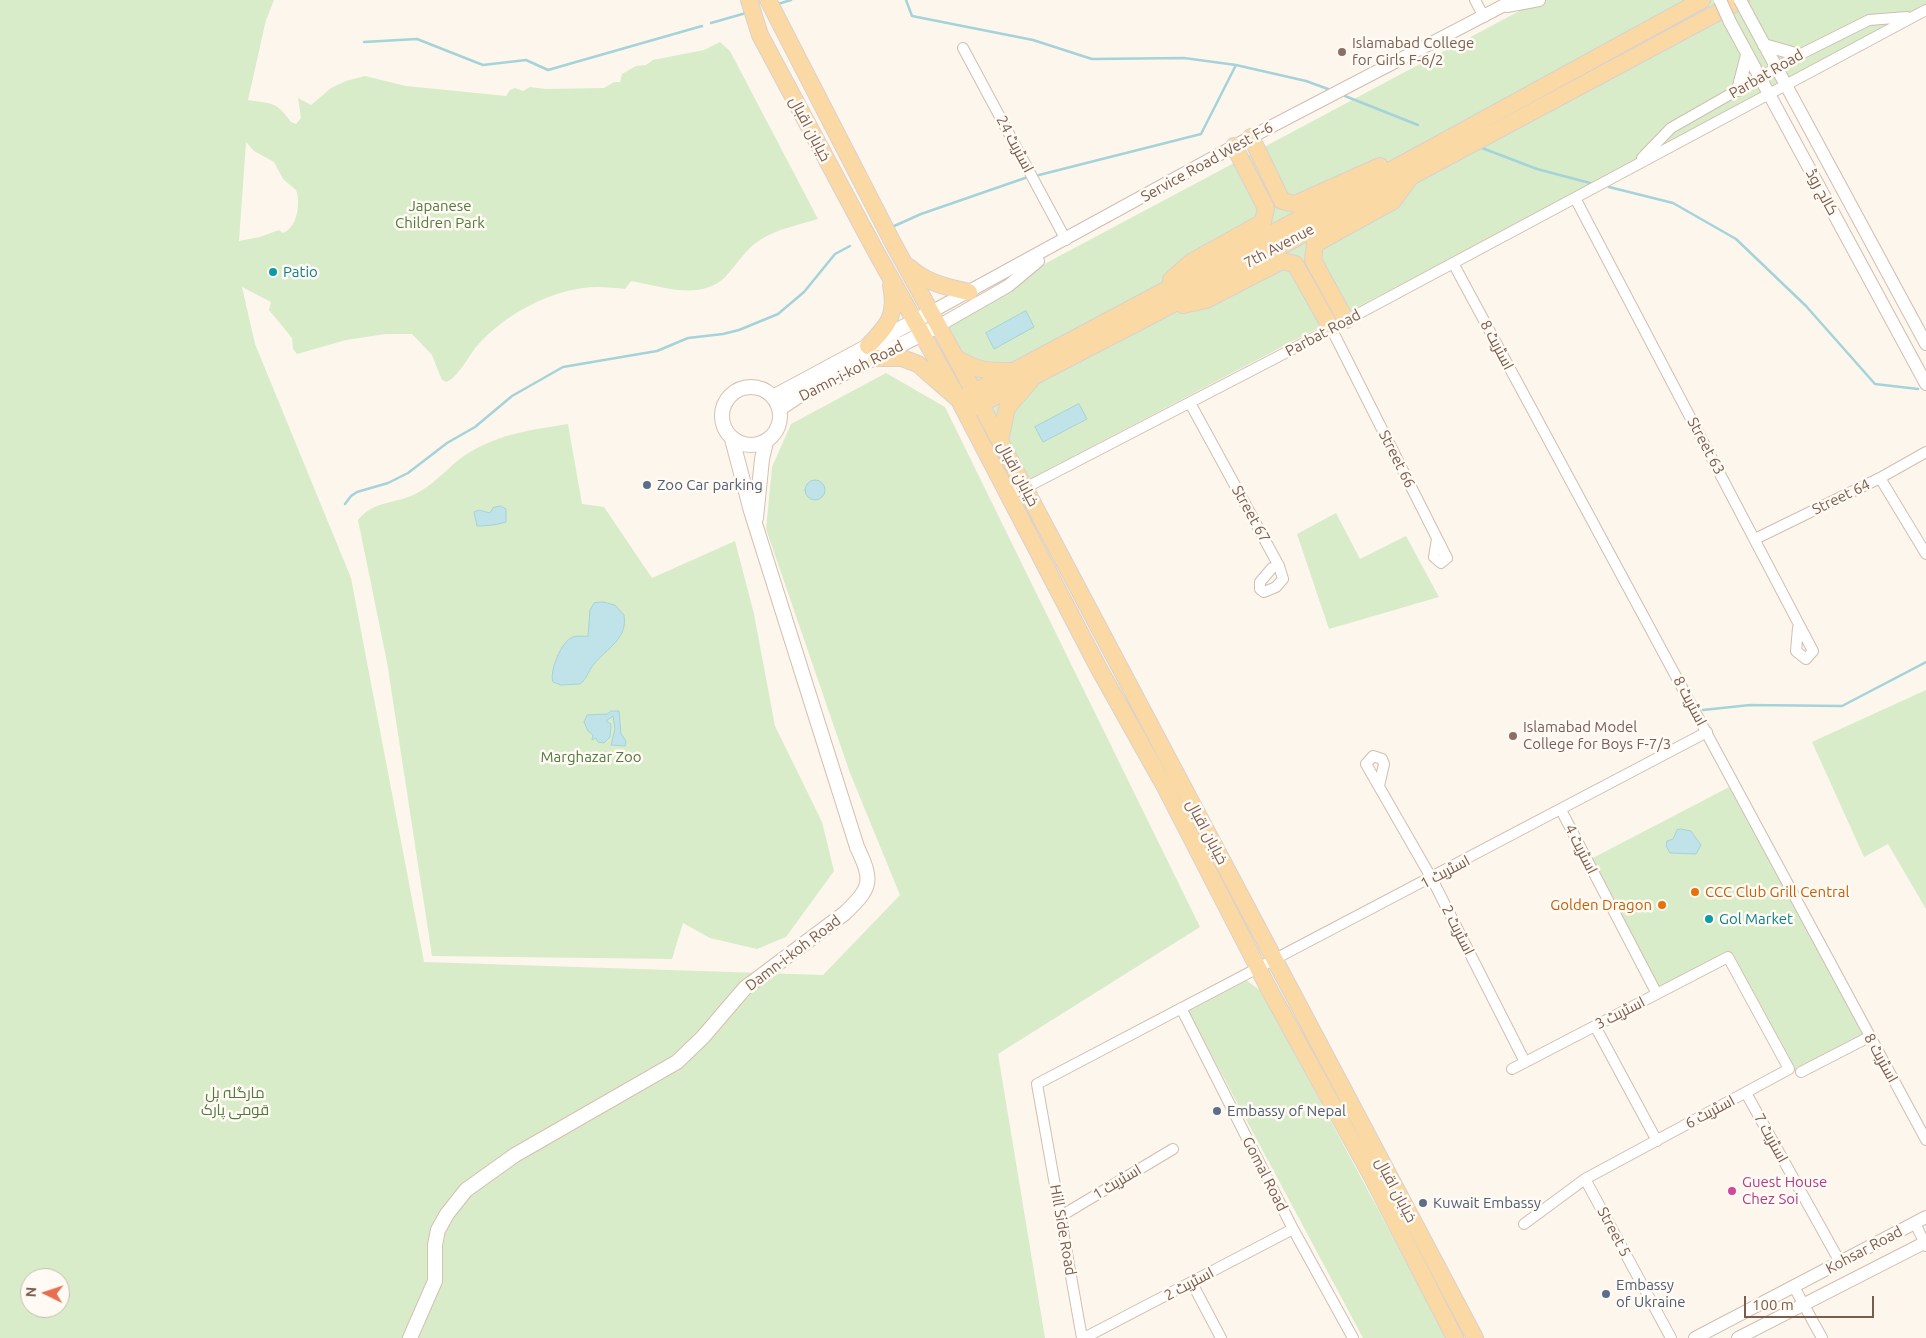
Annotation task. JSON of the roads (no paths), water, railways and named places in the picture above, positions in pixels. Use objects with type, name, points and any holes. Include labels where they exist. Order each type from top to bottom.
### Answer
[{"type":"main road","name":"خیابان اقبال","points":[[749,0],[760,35],[889,275],[923,334],[970,402],[1000,440],[1475,1338]]},
{"type":"main road","name":"خیابان اقبال","points":[[768,0],[893,243],[956,358],[970,402],[1007,494],[1164,785],[1258,967],[1371,1175],[1455,1338]]},
{"type":"main road","points":[[1589,72],[1702,0]]},
{"type":"main road","points":[[1589,72],[1743,4]]},
{"type":"main road","name":"7th Avenue","points":[[970,402],[1016,371],[1153,305],[1589,72]]},
{"type":"main road","points":[[1251,137],[1282,201],[1295,204],[1376,166],[1410,168],[1393,202],[1315,244],[1313,260],[1346,320]]},
{"type":"main road","points":[[1153,305],[1192,262],[1263,222],[1266,208],[1234,146]]},
{"type":"main road","points":[[1153,305],[1206,300],[1282,261],[1295,264],[1332,328]]},
{"type":"main road","points":[[904,262],[922,278],[942,286],[969,292]]},
{"type":"main road","points":[[889,275],[894,303],[891,317],[872,352],[902,358],[918,364],[970,402]]},
{"type":"main road","name":"7th Avenue","points":[[970,402],[1035,375],[1153,305]]},
{"type":"main road","name":"Service Road West F-6","points":[[915,319],[934,319]]},
{"type":"main road","name":"Damn-i-koh Road","points":[[776,403],[796,397],[872,352],[915,319]]},
{"type":"main road","points":[[923,334],[934,319]]},
{"type":"main road","name":"Damn-i-koh Road","points":[[872,352],[923,334]]},
{"type":"main road","points":[[956,358],[974,369],[984,371],[1016,371]]},
{"type":"main road","points":[[1000,440],[1007,408],[1035,375]]},
{"type":"main road","points":[[756,524],[762,459],[766,442],[778,428],[776,403],[766,391],[746,387],[729,397],[723,405],[721,417],[724,429],[732,439],[748,446],[766,442]]},
{"type":"main road","name":"Damn-i-koh Road","points":[[410,1338],[435,1281],[435,1245],[438,1230],[447,1214],[466,1190],[515,1155],[677,1062],[703,1037],[745,988],[845,913],[857,902],[867,886],[868,871],[857,847],[756,524],[732,439]]},
{"type":"street","points":[[1475,0],[1484,17]]},
{"type":"street","name":"Service Road West F-6","points":[[934,319],[969,292],[1234,146],[1514,0]]},
{"type":"street","name":"Service Road West F-6","points":[[1501,7],[1539,0]]},
{"type":"street","name":"کالج روڈ","points":[[1720,0],[1768,95],[1926,384]]},
{"type":"street","name":"کالج روڈ","points":[[1743,4],[1926,344]]},
{"type":"street","name":"Parbat Road","points":[[1007,494],[1025,488],[1190,403],[1926,10]]},
{"type":"street","name":"Parbat Road","points":[[1635,166],[1671,128],[1799,55],[1869,20],[1913,16]]},
{"type":"street","points":[[1764,46],[1799,55]]},
{"type":"street","name":"اسٹریٹ 24","points":[[963,48],[1066,240]]},
{"type":"street","points":[[1738,90],[1747,55]]},
{"type":"street","name":"Street 63","points":[[1575,198],[1813,652],[1806,659],[1796,651],[1798,628]]},
{"type":"street","points":[[934,319],[1008,286],[1066,240]]},
{"type":"street","name":"اسٹریٹ 8","points":[[1453,263],[1926,1140]]},
{"type":"street","name":"Street 66","points":[[1332,328],[1446,558],[1441,563],[1434,557],[1436,539]]},
{"type":"street","name":"Street 67","points":[[1190,403],[1279,566],[1283,579],[1276,587],[1264,592],[1260,589],[1260,582],[1272,568]]},
{"type":"street","name":"Street 64","points":[[1755,539],[1880,478],[1926,452]]},
{"type":"street","points":[[1880,478],[1926,554]]},
{"type":"street","name":"اسٹریٹ 1","points":[[1181,1008],[1275,958],[1432,879],[1707,732]]},
{"type":"street","name":"اسٹریٹ 2","points":[[1379,786],[1384,764],[1382,759],[1373,756],[1366,764],[1432,879],[1525,1062]]},
{"type":"street","name":"اسٹریٹ 4","points":[[1561,810],[1656,994]]},
{"type":"street","name":"اسٹریٹ 3","points":[[1512,1069],[1728,957]]},
{"type":"street","name":"اسٹریٹ 6","points":[[1524,1224],[1585,1179],[1789,1069],[1728,957]]},
{"type":"street","name":"Hill Side Road","points":[[1083,1338],[1037,1084],[1181,1008]]},
{"type":"street","name":"Gomal Road","points":[[1181,1008],[1293,1229],[1353,1338]]},
{"type":"street","points":[[1595,1026],[1656,1141]]},
{"type":"street","points":[[1801,1072],[1869,1037]]},
{"type":"street","name":"اسٹریٹ 7","points":[[1746,1093],[1840,1262]]},
{"type":"street","name":"اسٹریٹ 1","points":[[1061,1216],[1173,1149]]},
{"type":"street","name":"Street 5","points":[[1585,1179],[1670,1338]]},
{"type":"street","points":[[1920,1220],[1925,1243]]},
{"type":"street","name":"Kohsar Road","points":[[1695,1338],[1920,1220]]},
{"type":"street","name":"اسٹریٹ 2","points":[[1083,1338],[1293,1229]]},
{"type":"street","name":"Kohsar Road","points":[[1738,1338],[1925,1243]]},
{"type":"street","points":[[1192,1283],[1221,1338]]},
{"type":"street","points":[[1794,1286],[1822,1338]]},
{"type":"water","points":[[1026,311],[1034,327],[994,349],[986,333]]},
{"type":"water","points":[[1079,404],[1087,419],[1043,442],[1035,427]]},
{"type":"water","points":[[815,480],[822,483],[825,490],[822,497],[815,500],[808,497],[805,490],[808,483]]},
{"type":"water","points":[[501,506],[506,509],[506,522],[477,526],[474,512],[479,510],[490,513],[493,508]]},
{"type":"water","points":[[603,602],[615,605],[624,615],[623,631],[620,637],[594,664],[580,684],[561,685],[553,682],[554,664],[560,650],[573,637],[588,636],[590,610],[594,603]]},
{"type":"water","points":[[611,711],[619,711],[621,734],[626,741],[625,746],[611,745],[615,729],[613,716],[606,721],[611,724],[610,737],[604,743],[598,742],[596,738],[592,740],[593,735],[588,731],[584,722],[587,715],[607,714]]},
{"type":"water","points":[[1677,830],[1691,831],[1701,845],[1696,854],[1670,853],[1666,846],[1667,841],[1673,839]]},
{"type":"waterway","points":[[778,4],[791,0]]},
{"type":"waterway","points":[[906,0],[912,16],[1033,40],[1092,59],[1184,58],[1236,65]]},
{"type":"waterway","points":[[711,23],[746,13]]},
{"type":"waterway","points":[[364,42],[417,39],[483,65],[526,60],[548,70],[702,26]]},
{"type":"waterway","points":[[1039,175],[1201,134],[1236,65],[1306,81],[1328,89]]},
{"type":"waterway","points":[[1345,96],[1418,125]]},
{"type":"waterway","points":[[1482,148],[1537,169],[1590,183]]},
{"type":"waterway","points":[[892,227],[921,214],[1025,178]]},
{"type":"waterway","points":[[1609,187],[1673,203],[1736,239],[1806,306],[1875,384],[1918,389]]},
{"type":"waterway","points":[[345,504],[357,492],[388,483],[408,473],[447,443],[475,427],[512,396],[563,367],[657,351],[688,338],[739,330],[778,314],[804,292],[835,254],[850,246]]},
{"type":"waterway","points":[[1703,710],[1750,705],[1842,706],[1926,662]]},
{"type":"place","name":"Islamabad College for Girls F-6/2","points":[[1342,52]]},
{"type":"place","name":"Patio","points":[[273,272]]},
{"type":"place","name":"Zoo Car parking","points":[[647,485]]},
{"type":"place","name":"Islamabad Model College for Boys F-7/3","points":[[1513,736]]},
{"type":"place","name":"CCC Club Grill Central","points":[[1695,892]]},
{"type":"place","name":"Golden Dragon","points":[[1662,905]]},
{"type":"place","name":"Gol Market","points":[[1709,919]]},
{"type":"place","name":"Embassy of Nepal","points":[[1217,1111]]},
{"type":"place","name":"Guest House Chez Soi","points":[[1732,1191]]},
{"type":"place","name":"Kuwait Embassy","points":[[1423,1203]]},
{"type":"place","name":"Embassy of Ukraine","points":[[1606,1294]]},
{"type":"park label","name":"Japanese Children Park","points":[[440,214]]},
{"type":"park label","name":"Marghazar Zoo","points":[[591,757]]},
{"type":"park label","name":"مارگلہ ہل قومی پارک","points":[[235,1102]]}]
